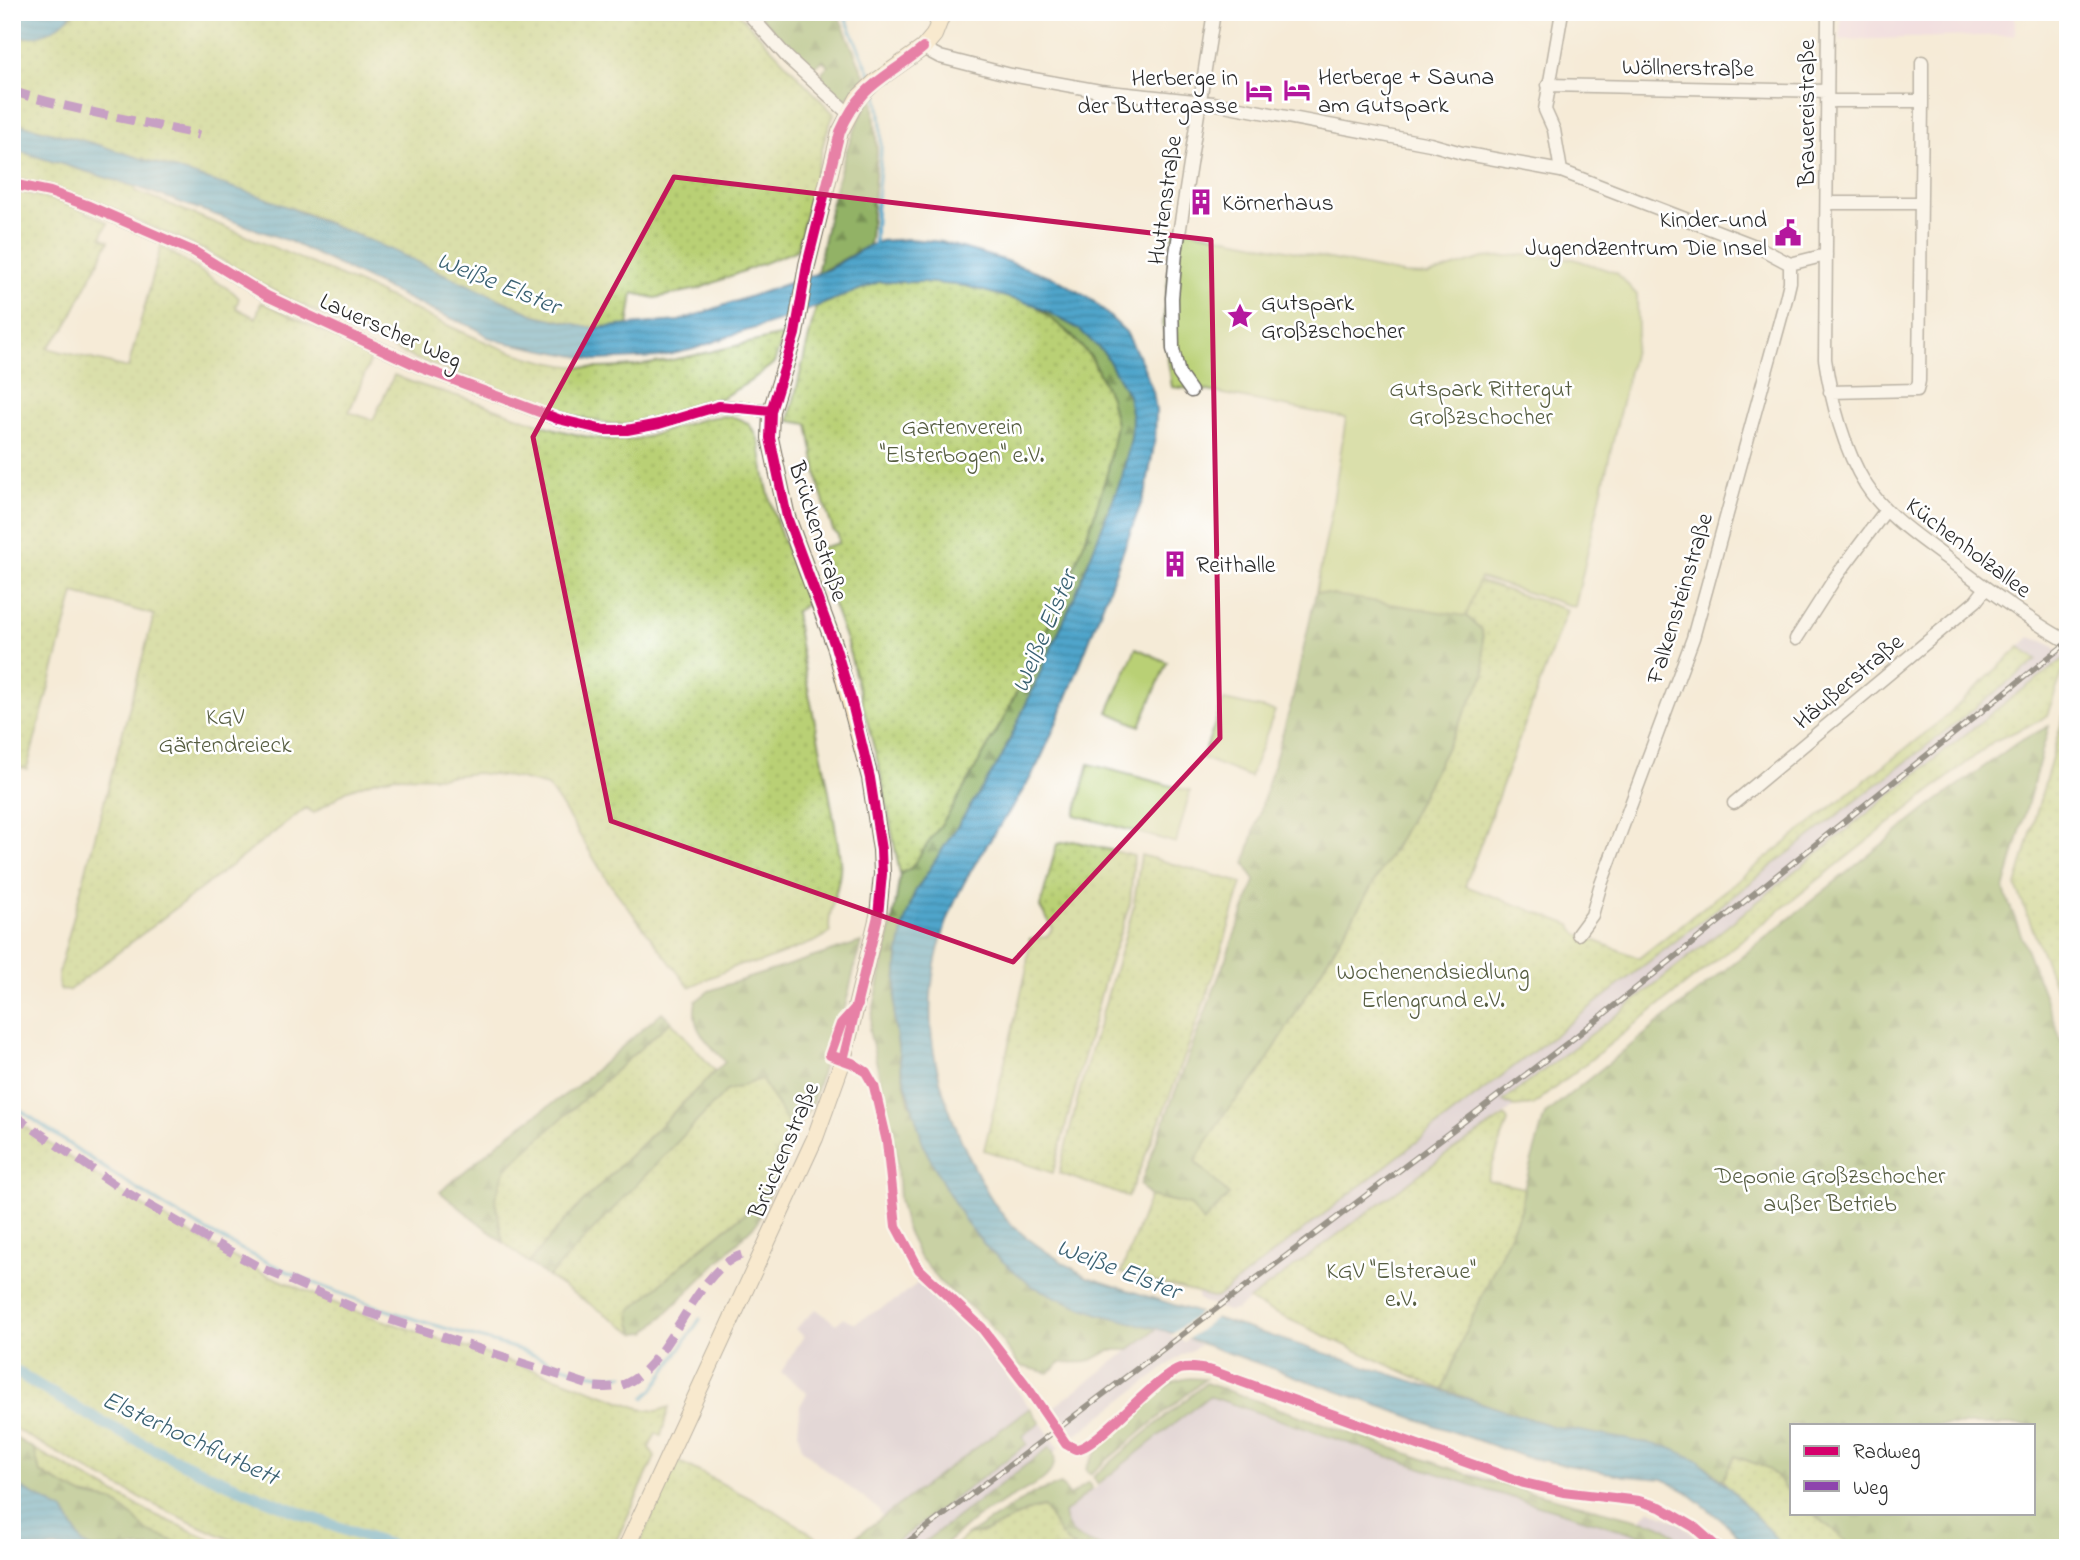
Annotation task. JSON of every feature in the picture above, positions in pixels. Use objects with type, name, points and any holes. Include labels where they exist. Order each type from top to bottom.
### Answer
[{"type":"main road","name":"Brückenstraße","points":[[626,1548],[796,1184],[830,1100],[858,1004],[880,900],[881,850],[870,778],[835,646],[788,517],[770,438],[771,411],[796,324],[836,144],[848,113],[858,99],[881,78],[923,48],[934,35],[943,12]]},
{"type":"street","points":[[747,12],[806,76],[848,113]]},
{"type":"street","name":"Huttenstraße","points":[[1191,391],[1179,374],[1173,349],[1172,298],[1198,102],[1214,12]]},
{"type":"street","points":[[1561,171],[1555,130],[1545,110],[1562,12]]},
{"type":"street","name":"Brauereistraße","points":[[1826,256],[1828,12]]},
{"type":"street","points":[[923,48],[940,57],[1011,75],[1100,91],[1198,102],[1284,116],[1561,171],[1758,247],[1790,264],[1826,256]]},
{"type":"street","points":[[1830,392],[1917,390],[1922,62]]},
{"type":"street","name":"Wöllnerstraße","points":[[1548,85],[1922,101]]},
{"type":"street","name":"Lauerscher Weg","points":[[12,184],[50,192],[89,206],[195,252],[267,296],[383,351],[454,382],[558,419],[604,430],[627,430],[659,424],[719,406],[771,411]]},
{"type":"street","points":[[1826,203],[1921,203]]},
{"type":"street","name":"Küchenholzallee","points":[[1826,256],[1825,359],[1830,392],[1854,461],[1867,486],[1886,510],[1986,588],[2063,639]]},
{"type":"street","name":"Falkensteinstraße","points":[[1578,933],[1592,915],[1693,638],[1786,299],[1790,264]]},
{"type":"street","name":"Küchenholzallee","points":[[1796,639],[1835,578],[1886,510]]},
{"type":"street","name":"Häußerstraße","points":[[1734,803],[1976,601],[1986,588]]},
{"type":"highlighted area","points":[[674,177],[1211,240],[1220,738],[1013,962],[611,821],[533,437]]},
{"type":"shaded area","points":[[1841,12],[2015,12],[2015,35],[1840,40]]},
{"type":"shaded area","points":[[2030,637],[2051,644],[2065,658],[2065,666],[2047,715],[1994,741],[1533,1105],[1514,1107],[1236,1310],[1227,1311],[1198,1300],[1198,1293],[1650,950],[1943,719]]},
{"type":"shaded area","points":[[919,1282],[977,1334],[1059,1448],[927,1548],[874,1548],[891,1535],[878,1509],[821,1466],[802,1448],[798,1433],[800,1406],[807,1393],[781,1372],[804,1336],[795,1329],[816,1309],[836,1324],[843,1318],[855,1323],[899,1298]]},
{"type":"shaded area","points":[[1158,1328],[1201,1345],[1182,1355],[1076,1435],[1071,1433],[1051,1409]]},
{"type":"shaded area","points":[[1208,1396],[1465,1483],[1469,1472],[1517,1489],[1640,1520],[1649,1509],[1679,1522],[1707,1548],[1077,1548],[1057,1519]]},
{"type":"green space","points":[[77,12],[737,12],[834,114],[825,137],[797,250],[698,289],[655,298],[633,293],[628,326],[593,328],[535,315],[303,212],[92,143],[12,122],[12,36],[68,18]]},
{"type":"green space","points":[[756,12],[837,12],[865,77],[846,99],[842,99],[823,80],[822,72],[828,66],[823,60],[816,66],[807,66]]},
{"type":"green space","points":[[873,97],[877,151],[870,240],[868,246],[817,274],[844,157],[862,114]]},
{"type":"green space","points":[[12,149],[136,187],[135,191],[366,287],[478,339],[536,359],[596,368],[642,365],[784,335],[774,363],[749,382],[692,410],[622,425],[576,417],[411,357],[283,296],[206,251],[178,238],[92,202],[12,179]]},
{"type":"green space","name":"KGV Gärtendreieck","points":[[12,190],[73,207],[108,223],[101,237],[109,241],[65,329],[47,348],[128,368],[161,246],[233,292],[239,298],[236,308],[256,318],[261,302],[368,353],[369,364],[349,412],[373,420],[394,375],[553,428],[610,440],[642,438],[706,418],[722,416],[735,417],[747,423],[759,441],[773,510],[807,604],[795,612],[840,860],[839,878],[830,917],[830,933],[759,963],[741,964],[689,987],[607,880],[547,786],[516,778],[477,773],[440,777],[396,776],[346,791],[314,813],[306,808],[68,991],[61,990],[58,975],[154,615],[74,593],[27,769],[12,765]]},
{"type":"green space","name":"Gutspark Rittergut Großzschocher","points":[[1174,227],[1403,274],[1428,275],[1483,258],[1524,255],[1574,259],[1617,273],[1637,295],[1638,332],[1575,607],[1480,578],[1466,616],[1316,592],[1346,418],[1203,390],[1172,387],[1163,326]]},
{"type":"green space","name":"Gartenverein \"Elsterbogen\" e.V.","points":[[878,282],[966,286],[1035,305],[1070,334],[1092,359],[1110,397],[1116,424],[1108,470],[1093,519],[1064,594],[1003,720],[952,809],[911,868],[900,874],[880,771],[847,643],[813,550],[839,543],[838,535],[833,530],[820,490],[808,424],[789,421],[816,307]]},
{"type":"green space","points":[[1035,305],[1079,329],[1105,354],[1128,395],[1132,418],[1131,438],[1122,477],[1074,598],[1002,757],[915,892],[898,958],[894,1019],[909,1102],[1058,1298],[1099,1314],[1158,1328],[1128,1350],[1110,1350],[1088,1362],[1059,1363],[1049,1373],[1020,1366],[987,1321],[941,1283],[918,1255],[905,1226],[899,1199],[896,1150],[869,1030],[900,874],[911,868],[952,809],[1003,720],[1064,594],[1093,519],[1108,470],[1116,424],[1110,397],[1092,358],[1070,334]]},
{"type":"green space","name":"Wochenendsiedlung Erlengrund e.V.","points":[[1478,581],[1567,610],[1465,886],[1571,925],[1578,934],[1639,958],[1943,719],[2020,647],[2037,660],[1216,1298],[1121,1273],[1150,1196],[1190,1205],[1228,1195],[1195,1161],[1224,1114],[1259,1074],[1395,847],[1485,674],[1482,630],[1466,616]]},
{"type":"green space","points":[[1316,592],[1466,616],[1482,630],[1485,674],[1395,847],[1259,1074],[1224,1114],[1195,1161],[1229,1195],[1203,1222],[1190,1205],[1150,1196],[1140,1185],[1255,881],[1245,863],[1292,701]]},
{"type":"green space","points":[[1136,648],[1167,662],[1140,726],[1108,712]]},
{"type":"green space","points":[[2065,658],[2065,666],[2047,715],[1994,741],[1533,1105],[1514,1107],[1503,1101],[1618,1014],[1998,708]]},
{"type":"green space","points":[[2068,699],[2068,1020],[2016,886]]},
{"type":"green space","points":[[1224,700],[1275,711],[1250,777],[1202,758]]},
{"type":"green space","name":"Deponie Großzschocher außer Betrieb","points":[[2049,726],[2004,890],[2068,1058],[2068,1548],[1854,1548],[1814,1514],[2035,1514],[2035,1424],[1790,1424],[1790,1493],[1768,1468],[1735,1456],[1722,1480],[1698,1460],[1552,1426],[1443,1390],[1462,1340],[1521,1210],[1524,1188],[1545,1114],[1930,806],[2018,742]]},
{"type":"green space","points":[[1089,764],[1190,791],[1176,843],[1075,815]]},
{"type":"green space","points":[[1073,841],[1134,856],[1130,904],[1107,971],[1053,1173],[984,1150],[1026,972],[1030,939],[1046,937],[1053,929],[1040,907],[1057,844]]},
{"type":"green space","points":[[1141,855],[1242,883],[1190,1042],[1128,1197],[1059,1173],[1083,1078],[1133,909]]},
{"type":"green space","points":[[861,942],[842,1019],[827,1054],[812,1104],[787,1143],[778,1175],[757,1223],[647,1332],[635,1333],[630,1311],[701,1248],[756,1205],[789,1125],[761,1079],[726,1091],[548,1277],[529,1263],[566,1219],[725,1062],[698,1028],[696,1001],[709,991]]},
{"type":"green space","points":[[662,1012],[671,1021],[506,1168],[495,1198],[503,1242],[440,1192],[509,1134],[576,1087]]},
{"type":"green space","points":[[671,1021],[715,1071],[566,1219],[529,1263],[503,1242],[495,1198],[506,1168]]},
{"type":"green space","points":[[761,1079],[789,1125],[756,1205],[701,1248],[631,1311],[631,1323],[635,1333],[548,1277],[726,1091]]},
{"type":"green space","name":"KGV \"Elsteraue\" e.V.","points":[[1505,1116],[1508,1121],[1487,1180],[1524,1188],[1521,1210],[1462,1340],[1443,1390],[1249,1300],[1444,1156]]},
{"type":"green space","name":"Elsterhochflutbett","points":[[12,1118],[123,1194],[259,1271],[351,1310],[550,1375],[642,1409],[657,1411],[669,1407],[661,1436],[656,1433],[649,1448],[655,1457],[613,1548],[252,1548],[160,1508],[12,1427]]},
{"type":"green space","points":[[1190,1378],[1205,1379],[1090,1474],[1086,1469],[1091,1460],[1123,1424],[1169,1385]]},
{"type":"green space","points":[[1206,1383],[1484,1480],[1652,1522],[1669,1530],[1679,1544],[1677,1546],[1490,1491],[1209,1396],[1098,1484],[1093,1477]]},
{"type":"green space","points":[[1030,1408],[1040,1423],[1022,1436],[1027,1444],[890,1547],[869,1544],[857,1536]]},
{"type":"green space","points":[[12,1436],[34,1449],[40,1473],[82,1495],[112,1501],[136,1519],[146,1531],[193,1548],[91,1548],[83,1544],[64,1511],[12,1483]]},
{"type":"green space","points":[[1050,1447],[1054,1457],[1053,1466],[1041,1481],[977,1517],[941,1548],[916,1548]]},
{"type":"green space","points":[[34,1449],[151,1513],[230,1548],[193,1548],[146,1531],[136,1519],[112,1501],[82,1495],[40,1473]]},
{"type":"green space","points":[[1734,1456],[1768,1468],[1790,1493],[1790,1514],[1814,1514],[1854,1548],[1785,1548],[1722,1480]]},
{"type":"green space","points":[[677,1462],[777,1512],[825,1543],[823,1548],[637,1548]]},
{"type":"green space","points":[[1088,1482],[1092,1489],[1064,1513],[1066,1521],[1078,1538],[1107,1548],[1081,1549],[1071,1545],[1062,1536],[1044,1507],[1025,1512],[988,1530],[969,1534],[1032,1494],[1061,1484],[1070,1496]]},
{"type":"green space","points":[[1044,1507],[1061,1535],[1077,1548],[952,1548],[969,1534],[980,1534]]},
{"type":"water","points":[[12,12],[73,12],[61,24],[46,33],[21,37],[12,36]]},
{"type":"water","points":[[12,122],[92,143],[263,197],[376,243],[535,315],[593,328],[679,321],[827,270],[881,241],[909,239],[941,242],[1000,259],[1055,278],[1092,300],[1126,332],[1142,363],[1153,392],[1156,411],[1155,439],[1146,491],[1060,715],[1035,769],[959,893],[939,948],[930,1008],[937,1066],[955,1125],[982,1183],[1013,1226],[1039,1247],[1087,1277],[1552,1426],[1668,1447],[1698,1460],[1731,1489],[1785,1548],[1749,1548],[1730,1527],[1687,1492],[1663,1479],[1625,1476],[1525,1457],[1166,1331],[1099,1314],[1058,1298],[1032,1286],[988,1249],[965,1221],[945,1187],[924,1147],[901,1067],[894,1019],[898,958],[904,924],[915,892],[1002,757],[1074,598],[1122,477],[1131,438],[1132,418],[1128,395],[1105,354],[1079,329],[1035,305],[966,286],[879,282],[782,320],[694,349],[659,357],[596,360],[503,342],[289,241],[137,187],[12,149]]},
{"type":"water","points":[[12,1483],[64,1511],[83,1544],[91,1548],[12,1548]]},
{"type":"pier","points":[[1205,1309],[1220,1314],[1184,1342],[1170,1336]]},
{"type":"waterway","points":[[843,12],[872,78]]},
{"type":"waterway","points":[[875,88],[881,148],[875,248]]},
{"type":"waterway","points":[[12,1104],[154,1200],[229,1243],[305,1279],[430,1324],[579,1371],[609,1376],[624,1375]]},
{"type":"waterway","points":[[644,1398],[653,1390],[700,1319]]},
{"type":"waterway","name":"Elsterhochflutbett","points":[[12,1369],[105,1424],[199,1470],[247,1492],[397,1548]]},
{"type":"railway","points":[[900,1548],[1569,1042],[2068,642]]},
{"type":"marked path","points":[[12,91],[82,110],[199,135]]},
{"type":"marked path","points":[[12,1114],[124,1191],[261,1268],[352,1307],[595,1387],[623,1385],[643,1372],[658,1355],[714,1274],[729,1261],[746,1254]]},
{"type":"cycle path","points":[[843,1060],[878,916],[881,850],[870,778],[851,699],[835,646],[787,517],[770,438],[771,411],[795,334],[807,265],[840,132],[848,115],[866,92],[923,48]]},
{"type":"cycle path","points":[[12,184],[50,192],[89,206],[195,252],[267,296],[422,368],[558,419],[604,430],[627,430],[659,424],[719,406],[771,411]]},
{"type":"cycle path","points":[[858,1005],[841,1024],[830,1055],[852,1063],[866,1072],[874,1086],[887,1142],[896,1226],[919,1269],[982,1328],[1066,1444],[1076,1449],[1085,1446],[1169,1375],[1184,1368],[1200,1369],[1524,1483],[1563,1492],[1639,1501],[1660,1507],[1694,1527],[1718,1548]]},
{"type":"place","name":"Herberge + Sauna am Gutspark","points":[[1297,90]]},
{"type":"place","name":"Herberge in der Buttergasse","points":[[1259,91]]},
{"type":"place","name":"Körnerhaus","points":[[1201,202]]},
{"type":"place","name":"Kinder-und Jugendzentrum Die Insel","points":[[1788,233]]},
{"type":"place","name":"Gutspark Großzschocher","points":[[1240,316]]},
{"type":"place","name":"Reithalle","points":[[1175,564]]},
{"type":"water label","name":"Weiße Elster","points":[[499,282]]},
{"type":"water label","name":"Weiße Elster","points":[[1043,631]]},
{"type":"water label","name":"Weiße Elster","points":[[1119,1268]]}]
